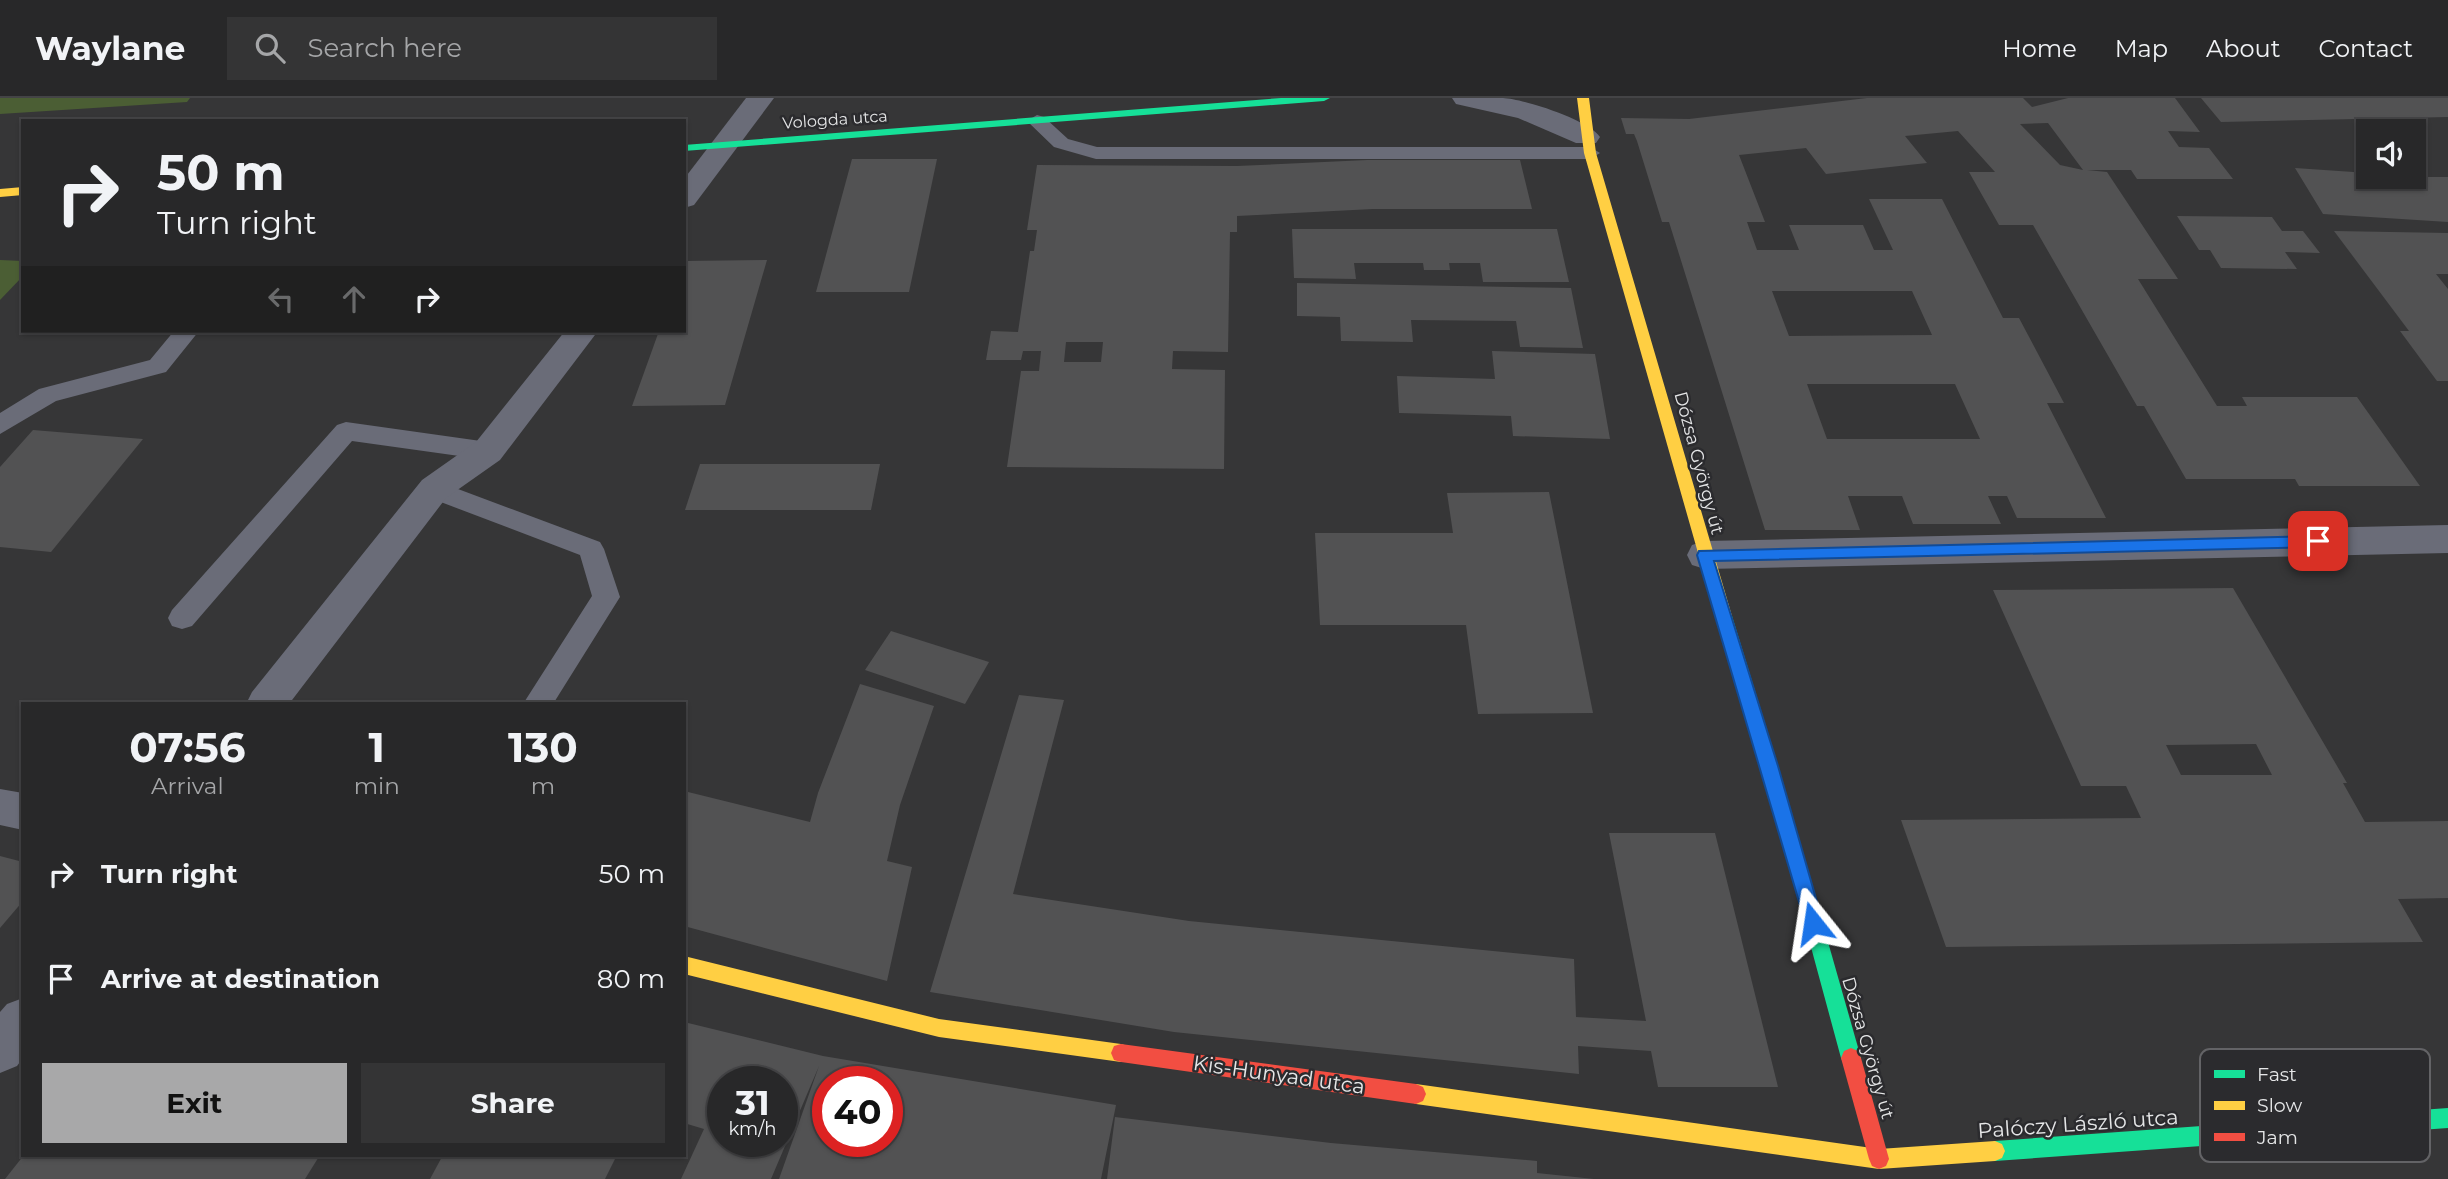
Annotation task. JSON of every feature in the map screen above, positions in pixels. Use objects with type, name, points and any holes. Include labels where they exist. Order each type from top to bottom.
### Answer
[{"type":"street","points":[[686,196],[760,98]]},
{"type":"street","name":"Vologda utca","points":[[686,148],[1037,121],[1172,104],[1324,98]]},
{"type":"street","points":[[1466,98],[1513,106],[1588,145]]},
{"type":"street","name":"Dózsa György út","points":[[1583,98],[1588,145],[1643,328],[1705,555],[1770,766],[1882,1169]]},
{"type":"street","points":[[0,193],[21,191]]},
{"type":"street","points":[[268,702],[434,489],[488,452],[580,333]]},
{"type":"street","points":[[1705,555],[2448,539]]},
{"type":"street","points":[[0,807],[21,812]]},
{"type":"street","name":"Kis-Hunyad utca","points":[[686,965],[939,1028],[1882,1169]]},
{"type":"street","points":[[0,1050],[21,1023]]},
{"type":"street","name":"Palóczy László utca","points":[[2430,1120],[2448,1118]]},
{"type":"street","name":"Palóczy László utca","points":[[1882,1169],[2200,1140]]},
{"type":"lane","points":[[1037,121],[1061,143],[1096,153],[1588,145]]},
{"type":"lane","points":[[0,425],[48,396],[158,366],[185,333]]},
{"type":"lane","points":[[182,618],[346,431],[488,452]]},
{"type":"lane","points":[[434,489],[591,549],[606,597],[538,702]]},
{"type":"green space","points":[[0,98],[190,98],[187,102],[0,114]]},
{"type":"green space","points":[[0,260],[21,261],[21,278],[0,300]]},
{"type":"building","points":[[1867,98],[2023,98],[2032,107],[2068,98],[2175,98],[2200,132],[2168,131],[2179,147],[2209,148],[2233,179],[2137,179],[2131,170],[2087,170],[2107,172],[2178,279],[2138,279],[2217,406],[2247,406],[2242,397],[2357,397],[2420,486],[2299,486],[2295,479],[2186,479],[2144,406],[2137,406],[2033,225],[1999,225],[1969,172],[1995,172],[1958,131],[1905,136],[1927,163],[1826,174],[1806,148],[1739,155],[1765,222],[1747,222],[1757,250],[1799,250],[1789,225],[1863,225],[1874,250],[1893,250],[1869,199],[1942,199],[2003,318],[2019,318],[2064,403],[2047,403],[2106,518],[2017,518],[2007,496],[1988,496],[2001,524],[1913,524],[1902,496],[1848,496],[1860,530],[1765,530],[1669,222],[1662,222],[1637,141],[1634,134],[1626,134],[1621,118],[1689,119]],"holes":[[[2048,123],[2083,170],[2060,165],[2020,124]],[[1772,291],[1912,291],[1932,335],[1789,336]],[[1807,384],[1955,384],[1980,439],[1827,439]]]},
{"type":"building","points":[[2201,98],[2448,98],[2448,117],[2221,122]]},
{"type":"building","points":[[852,159],[937,159],[909,292],[816,292]]},
{"type":"building","points":[[1367,160],[1520,160],[1532,209],[1373,209],[1237,216],[1237,232],[1230,232],[1228,352],[1173,351],[1172,369],[1225,370],[1224,469],[1007,467],[1021,371],[1039,371],[1041,351],[1023,351],[1021,360],[986,360],[991,331],[1018,332],[1030,251],[1034,251],[1037,230],[1027,230],[1037,165],[1237,166]],"holes":[[[1066,342],[1103,342],[1101,362],[1064,362]]]},
{"type":"building","points":[[2295,168],[2356,172],[2356,189],[2426,189],[2426,177],[2448,177],[2448,222],[2323,214]]},
{"type":"building","points":[[2177,216],[2272,217],[2282,231],[2303,231],[2320,253],[2285,252],[2297,269],[2221,268],[2210,250],[2199,250]]},
{"type":"building","points":[[1292,229],[1557,229],[1569,282],[1483,282],[1480,263],[1449,263],[1450,270],[1424,270],[1423,263],[1354,263],[1356,279],[1294,278]]},
{"type":"building","points":[[2334,231],[2448,233],[2448,274],[2436,274],[2448,289],[2448,381],[2437,381],[2400,331],[2409,331]]},
{"type":"building","points":[[767,260],[725,405],[632,406],[658,333],[686,333],[686,261]]},
{"type":"building","points":[[1297,283],[1571,288],[1583,348],[1520,347],[1516,321],[1411,320],[1413,342],[1341,341],[1340,317],[1297,316]]},
{"type":"building","points":[[1492,351],[1595,354],[1610,439],[1513,436],[1511,416],[1399,413],[1397,376],[1495,379]]},
{"type":"building","points":[[33,430],[143,439],[51,552],[0,547],[0,467]]},
{"type":"building","points":[[700,464],[880,464],[871,510],[685,510]]},
{"type":"building","points":[[1549,492],[1593,713],[1478,714],[1466,625],[1320,625],[1315,533],[1453,533],[1447,493]]},
{"type":"building","points":[[2233,588],[2347,783],[2343,783],[2365,822],[2448,821],[2448,898],[2398,899],[2423,942],[1946,947],[1901,820],[2141,818],[2126,786],[2081,786],[1993,590]],"holes":[[[2256,744],[2272,775],[2181,775],[2166,745]]]},
{"type":"building","points":[[891,631],[989,662],[965,704],[865,670]]},
{"type":"building","points":[[860,684],[934,706],[900,805],[887,861],[912,867],[887,981],[686,927],[686,791],[810,822],[818,793]]},
{"type":"building","points":[[1019,695],[1064,700],[1013,894],[1189,921],[1574,959],[1576,1017],[1646,1021],[1609,833],[1715,833],[1778,1087],[1658,1087],[1651,1051],[1578,1046],[1579,1074],[1174,1032],[930,992]]},
{"type":"building","points":[[0,856],[21,861],[21,903],[0,928]]},
{"type":"building","points":[[686,1022],[823,1056],[883,1066],[812,1066],[812,1082],[798,1115],[798,1066],[707,1066],[707,1157],[780,1157],[771,1179],[681,1179],[704,1129],[686,1124]]},
{"type":"building","points":[[903,1069],[1116,1105],[1101,1179],[779,1179],[787,1157],[798,1157],[798,1125],[812,1086],[812,1157],[903,1157]]},
{"type":"building","points":[[1115,1117],[1331,1143],[1537,1161],[1537,1173],[1594,1179],[1107,1179]]},
{"type":"building","points":[[22,1157],[319,1157],[305,1179],[5,1179]]},
{"type":"building","points":[[442,1157],[616,1157],[605,1179],[430,1179]]},
{"type":"traffic: fast","points":[[686,148],[1324,98]]},
{"type":"traffic: fast","points":[[1724,616],[1770,766],[1851,1058]]},
{"type":"traffic: fast","points":[[2430,1119],[2448,1118]]},
{"type":"traffic: fast","points":[[1995,1151],[2200,1136]]},
{"type":"traffic: slow","points":[[1583,98],[1590,153],[1724,616]]},
{"type":"traffic: slow","points":[[0,193],[21,191]]},
{"type":"traffic: slow","points":[[686,965],[939,1028],[1121,1053]]},
{"type":"traffic: slow","points":[[1416,1094],[1879,1159],[1995,1151]]},
{"type":"traffic: jam","points":[[1121,1053],[1416,1094]]},
{"type":"traffic: jam","points":[[1851,1058],[1879,1159]]},
{"type":"route","points":[[1813,923],[1770,766],[1705,555],[2318,541]]}]
